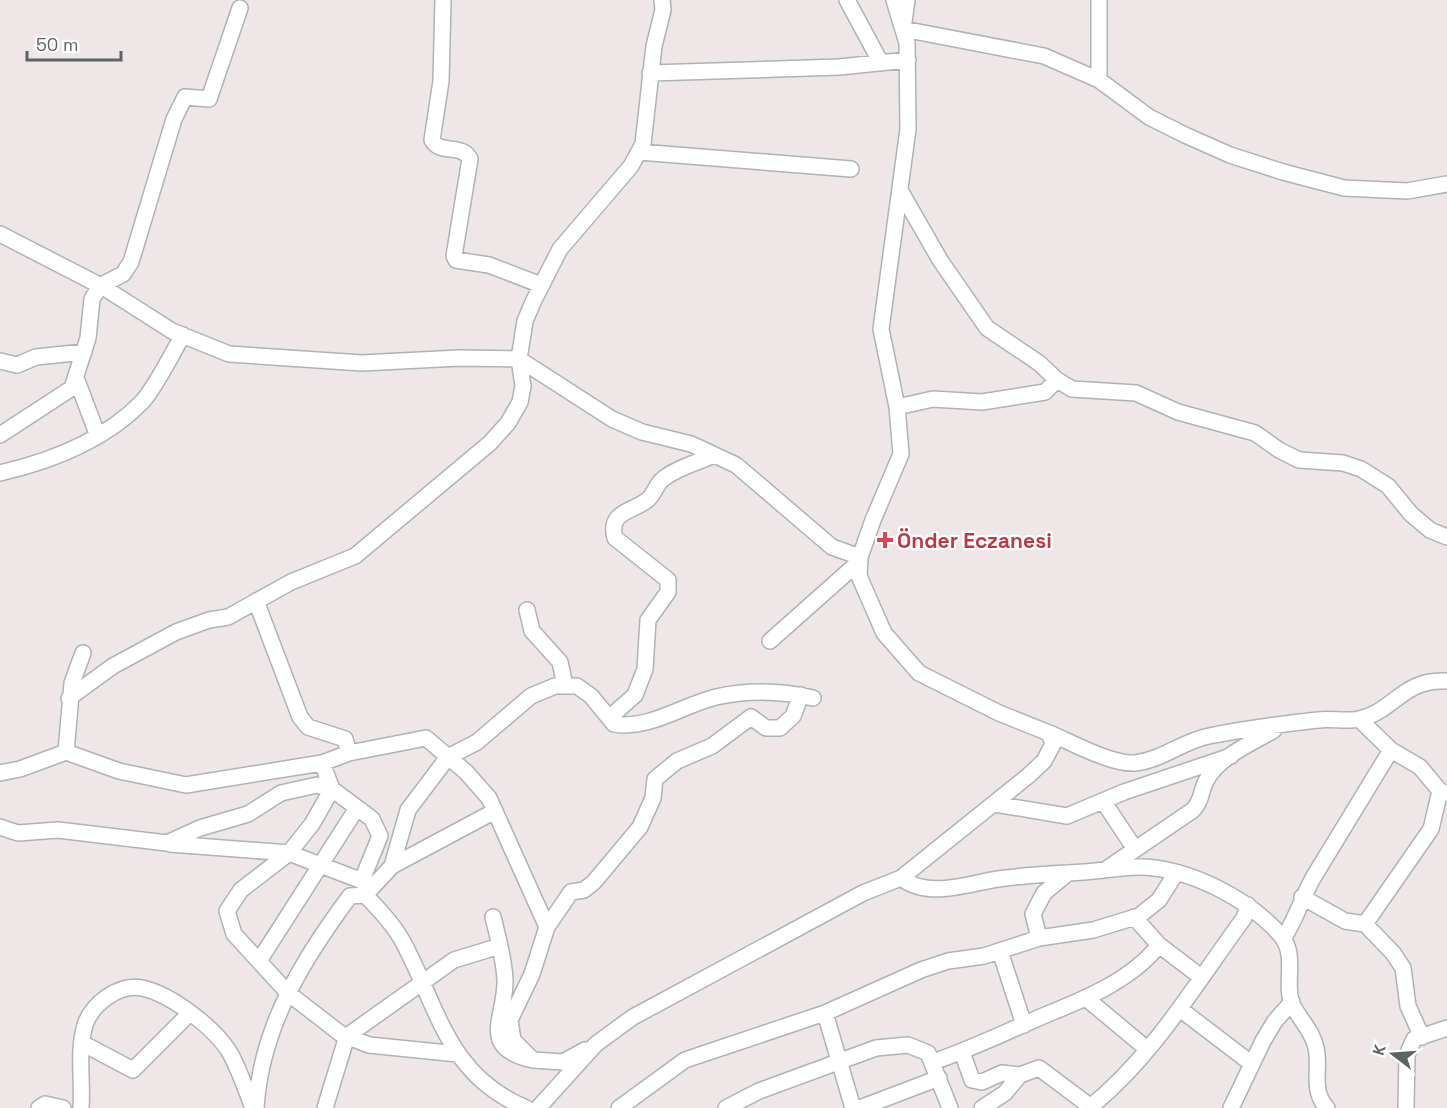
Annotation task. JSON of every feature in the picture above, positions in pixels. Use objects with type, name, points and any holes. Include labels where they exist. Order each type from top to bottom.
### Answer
[{"type":"street","points":[[443,0],[441,81],[432,140],[441,148],[460,150],[470,159],[454,256],[456,260],[489,265],[541,285]]},
{"type":"street","points":[[69,698],[113,666],[176,632],[228,616],[291,582],[355,556],[490,442],[508,423],[520,402],[524,386],[519,359],[525,321],[541,285],[561,249],[631,166],[643,144],[650,73],[663,10],[662,0]]},
{"type":"street","points":[[847,0],[881,63]]},
{"type":"street","points":[[1099,0],[1099,80]]},
{"type":"street","points":[[905,1],[903,29],[908,60],[908,129],[881,329],[897,407],[901,454],[860,559],[859,576],[884,633],[919,673],[999,713],[1113,759],[1134,763],[1160,756],[1206,737],[1320,719],[1359,719],[1384,707],[1409,688],[1432,680],[1446,682]]},
{"type":"street","points":[[0,435],[72,388],[84,352],[92,299],[100,286],[123,274],[131,262],[174,119],[184,97],[209,99],[240,8]]},
{"type":"street","points":[[903,29],[1044,56],[1099,80],[1158,122],[1230,155],[1283,172],[1344,188],[1407,191],[1447,184]]},
{"type":"street","points":[[650,73],[711,73],[908,60]]},
{"type":"street","points":[[639,152],[851,169]]},
{"type":"street","points":[[901,192],[940,260],[987,328],[1039,363],[1057,380],[1072,389],[1136,393],[1178,412],[1255,433],[1279,450],[1299,460],[1343,463],[1361,469],[1388,486],[1412,514],[1430,530],[1447,537]]},
{"type":"street","points":[[0,234],[100,286],[183,335],[230,354],[362,363],[459,357],[519,359],[612,420],[642,432],[691,444],[736,465],[832,547],[860,559]]},
{"type":"street","points":[[0,473],[39,464],[98,436],[143,401],[183,335]]},
{"type":"street","points":[[0,361],[17,365],[36,357],[84,352]]},
{"type":"street","points":[[76,378],[98,436]]},
{"type":"street","points":[[897,407],[933,399],[982,402],[1045,392],[1057,380]]},
{"type":"street","points":[[609,718],[635,695],[645,669],[648,620],[668,592],[668,580],[615,538],[613,530],[617,518],[632,506],[647,501],[663,478],[714,455]]},
{"type":"street","points":[[771,641],[860,559]]},
{"type":"street","points":[[256,601],[300,717],[308,726],[345,739],[349,753]]},
{"type":"street","points":[[527,610],[532,631],[560,662],[565,686]]},
{"type":"street","points":[[66,752],[69,698],[83,653]]},
{"type":"street","points":[[392,866],[408,810],[448,757],[477,742],[531,696],[555,686],[577,686],[591,696],[614,724],[631,727],[717,697],[784,692],[807,697],[793,716],[780,728],[766,728],[751,717],[712,746],[677,761],[655,779],[653,798],[640,827],[594,882],[584,890],[571,892],[547,927],[532,974],[510,1020],[513,1040],[533,1059]]},
{"type":"street","points":[[1359,719],[1391,750],[1420,767],[1444,792],[1431,829],[1365,924]]},
{"type":"street","points":[[995,804],[1067,816],[1231,756],[1282,725]]},
{"type":"street","points":[[493,916],[505,984],[497,1022],[501,1045],[513,1055],[563,1062],[596,1044],[633,1017],[778,938],[863,893],[901,878],[995,804],[1044,761],[1053,744],[1049,733]]},
{"type":"street","points":[[0,773],[20,769],[66,752],[119,771],[186,784],[322,763],[349,753],[426,738],[466,772],[489,798],[547,927]]},
{"type":"street","points":[[1284,939],[1298,916],[1302,897],[1391,750]]},
{"type":"street","points":[[1105,870],[1193,810],[1201,801],[1206,781],[1231,756]]},
{"type":"street","points":[[322,763],[332,789]]},
{"type":"street","points":[[167,843],[200,828],[248,814],[281,793],[317,785],[332,789],[372,819],[380,836],[364,875],[365,889]]},
{"type":"street","points":[[332,789],[312,824],[289,853],[241,890],[227,911],[234,934],[288,993],[347,1036],[369,1045],[459,1054]]},
{"type":"street","points":[[1103,801],[1136,849]]},
{"type":"street","points":[[259,961],[357,808]]},
{"type":"street","points":[[256,1108],[268,1037],[288,993],[322,934],[350,896],[365,889],[392,866],[495,811]]},
{"type":"street","points":[[0,826],[18,833],[58,830],[167,843],[289,853],[319,864],[365,889],[403,941],[440,1025],[467,1068],[514,1103],[526,1108]]},
{"type":"street","points":[[901,878],[910,885],[924,888],[951,888],[997,879],[1139,866],[1176,873],[1209,884],[1248,905],[1284,939],[1290,961],[1292,1002],[1309,1029],[1316,1047],[1320,1105]]},
{"type":"street","points":[[1039,938],[1033,914],[1044,893],[1068,873]]},
{"type":"street","points":[[619,1108],[685,1060],[825,1013],[948,961],[984,956],[1039,938],[1093,930],[1134,917],[1160,900],[1176,873]]},
{"type":"street","points":[[1302,897],[1345,921],[1365,924],[1393,953],[1403,968],[1408,1006],[1422,1037]]},
{"type":"street","points":[[962,1052],[972,1080],[982,1082],[1002,1073],[1020,1075],[1039,1068],[1098,1105],[1180,1009],[1244,918],[1248,905]]},
{"type":"street","points":[[1134,917],[1159,945],[1202,977]]},
{"type":"street","points":[[933,1062],[1087,999],[1152,955],[1159,945]]},
{"type":"street","points":[[324,1108],[347,1036],[422,985],[454,960],[500,946]]},
{"type":"street","points":[[1000,951],[1024,1025]]},
{"type":"street","points":[[81,1108],[82,1042],[86,1024],[97,1005],[116,991],[141,988],[171,1001],[201,1020],[229,1052],[256,1108]]},
{"type":"street","points":[[1087,999],[1148,1049]]},
{"type":"street","points":[[1230,1108],[1275,1022],[1292,1002]]},
{"type":"street","points":[[1180,1009],[1252,1064]]},
{"type":"street","points":[[825,1013],[853,1108]]},
{"type":"street","points":[[82,1042],[133,1070],[190,1014]]},
{"type":"street","points":[[1407,1108],[1407,1055],[1414,1039],[1447,1030]]},
{"type":"street","points":[[538,1108],[596,1044]]},
{"type":"street","points":[[726,1108],[759,1090],[839,1064],[876,1048],[908,1045],[928,1053],[950,1108]]},
{"type":"street","points":[[982,1108],[1005,1093],[1020,1075]]},
{"type":"street","points":[[860,1108],[939,1078]]},
{"type":"street","points":[[39,1108],[45,1104],[63,1108]]},
{"type":"place","name":"Önder Eczanesi","points":[[885,540]]}]
